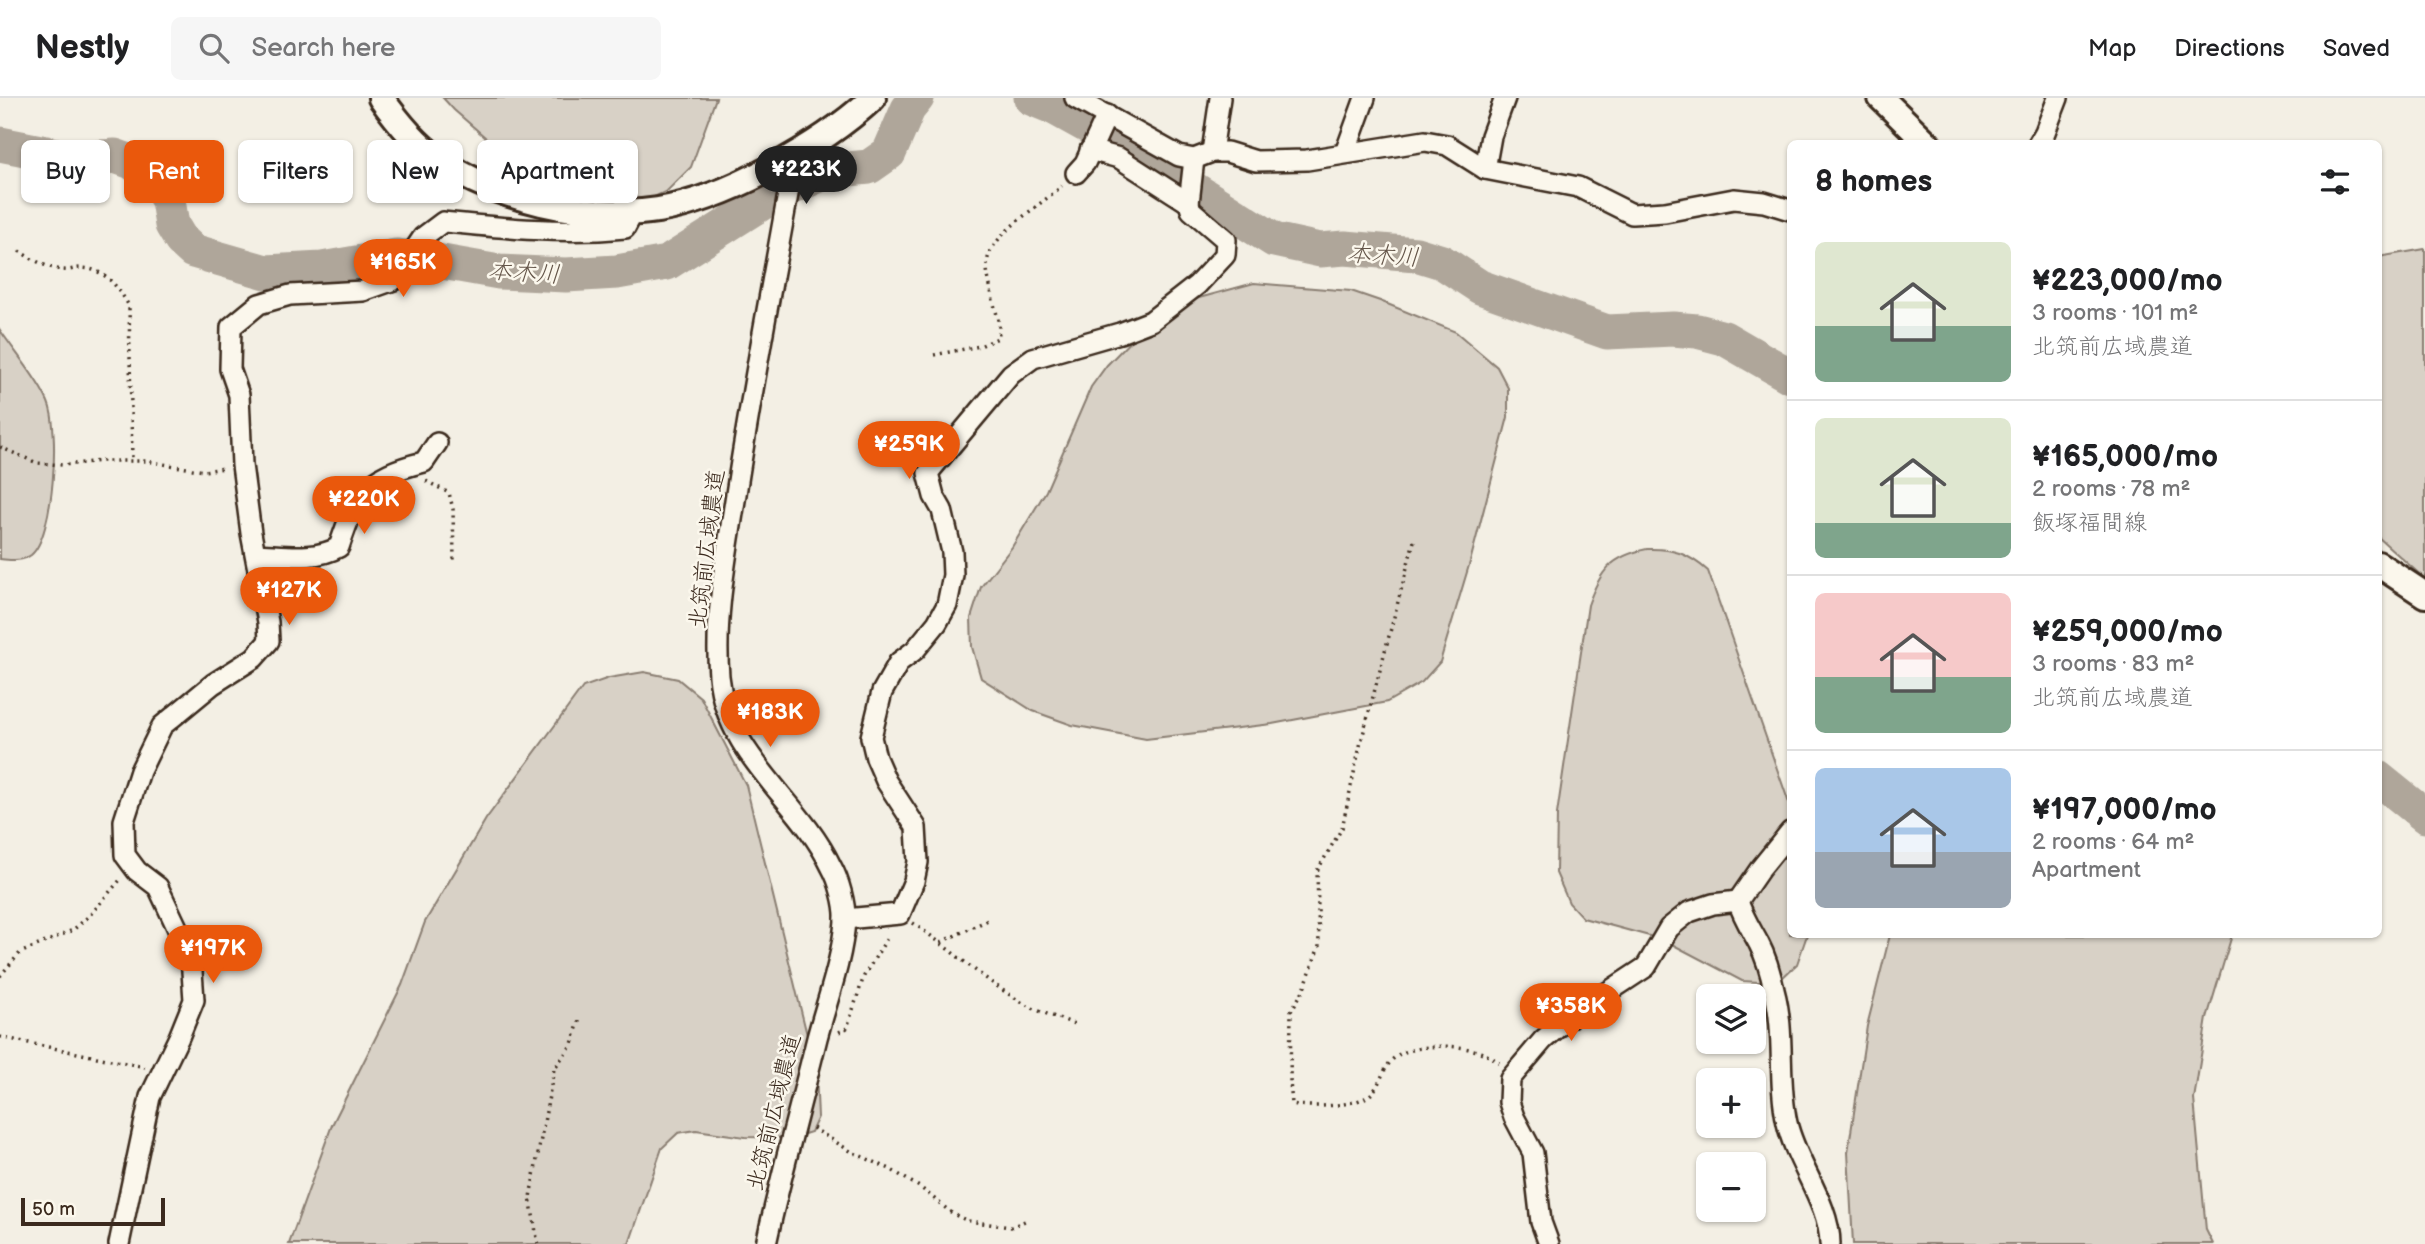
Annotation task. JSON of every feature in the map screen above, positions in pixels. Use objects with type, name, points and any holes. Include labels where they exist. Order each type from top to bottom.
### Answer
[{"type":"main road","points":[[381,98],[411,135],[434,156],[462,174],[516,196],[586,210],[633,213],[697,201],[795,155],[827,135],[873,98]]},
{"type":"main road","points":[[1881,98],[1924,140]]},
{"type":"main road","points":[[2382,567],[2425,596]]},
{"type":"street","points":[[1075,98],[1179,156],[1227,152],[1256,160],[1307,160],[1424,141],[1447,145],[1485,169],[1578,187],[1632,214],[1665,212],[1734,199],[1764,202],[1787,209]]},
{"type":"street","points":[[845,919],[900,914],[914,881],[918,862],[916,827],[886,781],[871,737],[882,692],[899,662],[915,650],[937,624],[947,605],[953,552],[928,472],[1011,374],[1033,358],[1120,333],[1151,321],[1197,285],[1225,255],[1226,240],[1191,210],[1189,203],[1220,98]]},
{"type":"street","points":[[1345,153],[1365,98]]},
{"type":"street","points":[[1485,169],[1491,136],[1505,98]]},
{"type":"street","points":[[2040,140],[2058,98]]},
{"type":"street","points":[[1076,173],[1085,163],[1107,115]]},
{"type":"street","points":[[1090,150],[1119,158],[1189,203]]},
{"type":"street","name":"北筑前広域農道","points":[[766,1244],[835,974],[845,919],[834,870],[824,850],[742,746],[730,723],[719,675],[721,595],[750,404],[795,155]]},
{"type":"street","points":[[120,1244],[150,1097],[194,1000],[191,957],[158,887],[136,871],[125,855],[124,821],[140,771],[162,726],[213,684],[254,658],[269,641],[242,465],[239,395],[230,369],[231,327],[259,304],[290,295],[363,292],[394,281],[423,237],[443,222],[541,231],[593,231],[625,228],[633,213]]},
{"type":"street","points":[[256,554],[327,555],[339,547],[353,507],[366,488],[394,472],[425,462],[437,443]]},
{"type":"street","points":[[1549,1244],[1541,1222],[1533,1153],[1509,1102],[1510,1079],[1543,1040],[1570,1017],[1646,967],[1669,928],[1689,912],[1713,904],[1738,901],[1787,836]]},
{"type":"street","points":[[1738,901],[1742,916],[1760,946],[1775,992],[1780,1025],[1780,1074],[1787,1123],[1800,1163],[1818,1199],[1830,1234],[1830,1244]]},
{"type":"path","points":[[934,355],[980,346],[998,338],[1001,327],[992,301],[986,260],[992,246],[1076,173]]},
{"type":"path","points":[[19,251],[49,266],[64,270],[82,268],[102,274],[116,284],[129,306],[132,461]]},
{"type":"path","points":[[0,447],[37,463],[63,465],[146,461],[204,471],[242,465]]},
{"type":"path","points":[[394,472],[430,481],[449,493],[453,509],[454,560]]},
{"type":"path","points":[[1414,541],[1352,779],[1342,828],[1317,871],[1319,946],[1304,989],[1291,1011],[1292,1104],[1307,1108],[1360,1100],[1371,1094],[1383,1072],[1399,1055],[1436,1047],[1473,1048],[1498,1061],[1510,1079]]},
{"type":"path","points":[[0,976],[20,953],[73,930],[90,915],[132,864]]},
{"type":"path","points":[[817,1037],[834,1036],[846,1028],[864,976],[900,914],[992,982],[1031,1007],[1077,1025]]},
{"type":"path","points":[[941,942],[988,920]]},
{"type":"path","points":[[538,1244],[530,1196],[554,1069],[572,1044],[580,1018]]},
{"type":"path","points":[[0,1037],[163,1070]]},
{"type":"path","points":[[796,1119],[921,1188],[953,1214],[968,1221],[1011,1227],[1027,1220]]},
{"type":"shaded area","points":[[443,98],[716,98],[691,167],[667,191],[624,211],[589,203],[638,203],[638,140],[488,140]]},
{"type":"shaded area","points":[[2425,249],[2425,579],[2382,541],[2382,256]]},
{"type":"shaded area","points":[[1254,283],[1351,291],[1456,332],[1497,367],[1508,388],[1508,417],[1470,562],[1440,662],[1422,682],[1387,702],[1272,724],[1146,739],[1072,725],[1033,711],[981,678],[972,647],[971,618],[981,587],[1012,547],[1046,491],[1091,387],[1107,365],[1144,327],[1188,301]]},
{"type":"shaded area","points":[[0,330],[44,393],[52,416],[54,435],[53,482],[45,527],[39,544],[31,555],[16,560],[0,559]]},
{"type":"shaded area","points":[[1647,549],[1680,553],[1708,571],[1787,797],[1787,938],[1806,938],[1797,964],[1782,978],[1759,982],[1742,981],[1664,940],[1583,918],[1569,903],[1556,873],[1557,814],[1588,605],[1597,583],[1608,567],[1635,552]]},
{"type":"shaded area","points":[[644,672],[678,679],[701,698],[746,785],[816,1072],[818,1117],[811,1132],[792,1138],[745,1137],[696,1130],[678,1133],[662,1148],[629,1244],[289,1244],[332,1125],[402,985],[425,922],[486,819],[583,687],[609,678]]},
{"type":"shaded area","points":[[1889,938],[2231,938],[2207,1018],[2194,1099],[2206,1230],[2213,1244],[1853,1244],[1848,1152],[1867,1026]]},
{"type":"waterway","name":"本木川","points":[[0,144],[76,159],[115,156],[132,162],[156,180],[168,200],[172,225],[181,240],[193,251],[266,272],[322,269],[396,256],[499,272],[566,275],[617,272],[667,263],[773,196],[828,171],[869,167],[889,153],[908,109],[917,98]]},
{"type":"waterway","name":"本木川","points":[[1031,98],[1053,107],[1145,158],[1274,240],[1320,250],[1345,248],[1416,254],[1442,262],[1480,287],[1607,332],[1673,329],[1697,331],[1724,338],[1787,374]]},
{"type":"waterway","name":"本木川","points":[[2382,781],[2425,816]]}]
